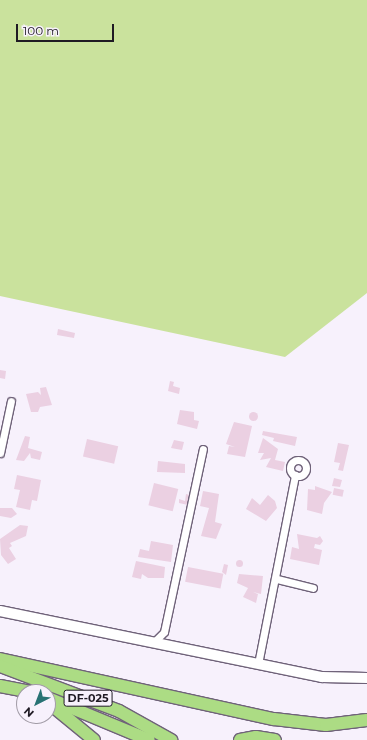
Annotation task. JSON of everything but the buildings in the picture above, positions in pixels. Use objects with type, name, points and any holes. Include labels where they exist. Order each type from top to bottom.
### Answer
[{"type":"highway","points":[[0,659],[274,719],[326,725],[367,720]]},
{"type":"highway","name":"DF-025","points":[[0,666],[119,711],[171,740]]},
{"type":"highway","points":[[0,686],[16,689]]},
{"type":"highway","name":"DF-025","points":[[56,701],[149,740]]},
{"type":"highway","points":[[56,709],[94,740]]},
{"type":"highway","points":[[240,740],[256,737],[275,740]]},
{"type":"main road","points":[[0,611],[322,677],[367,678]]},
{"type":"street","points":[[0,453],[11,401]]},
{"type":"street","points":[[154,642],[164,632],[203,449]]},
{"type":"street","points":[[258,664],[277,579],[295,475]]},
{"type":"street","points":[[277,579],[313,588]]},
{"type":"street","points":[[164,632],[171,646]]},
{"type":"green space","points":[[0,0],[367,0],[367,293],[285,357],[0,296]]}]
